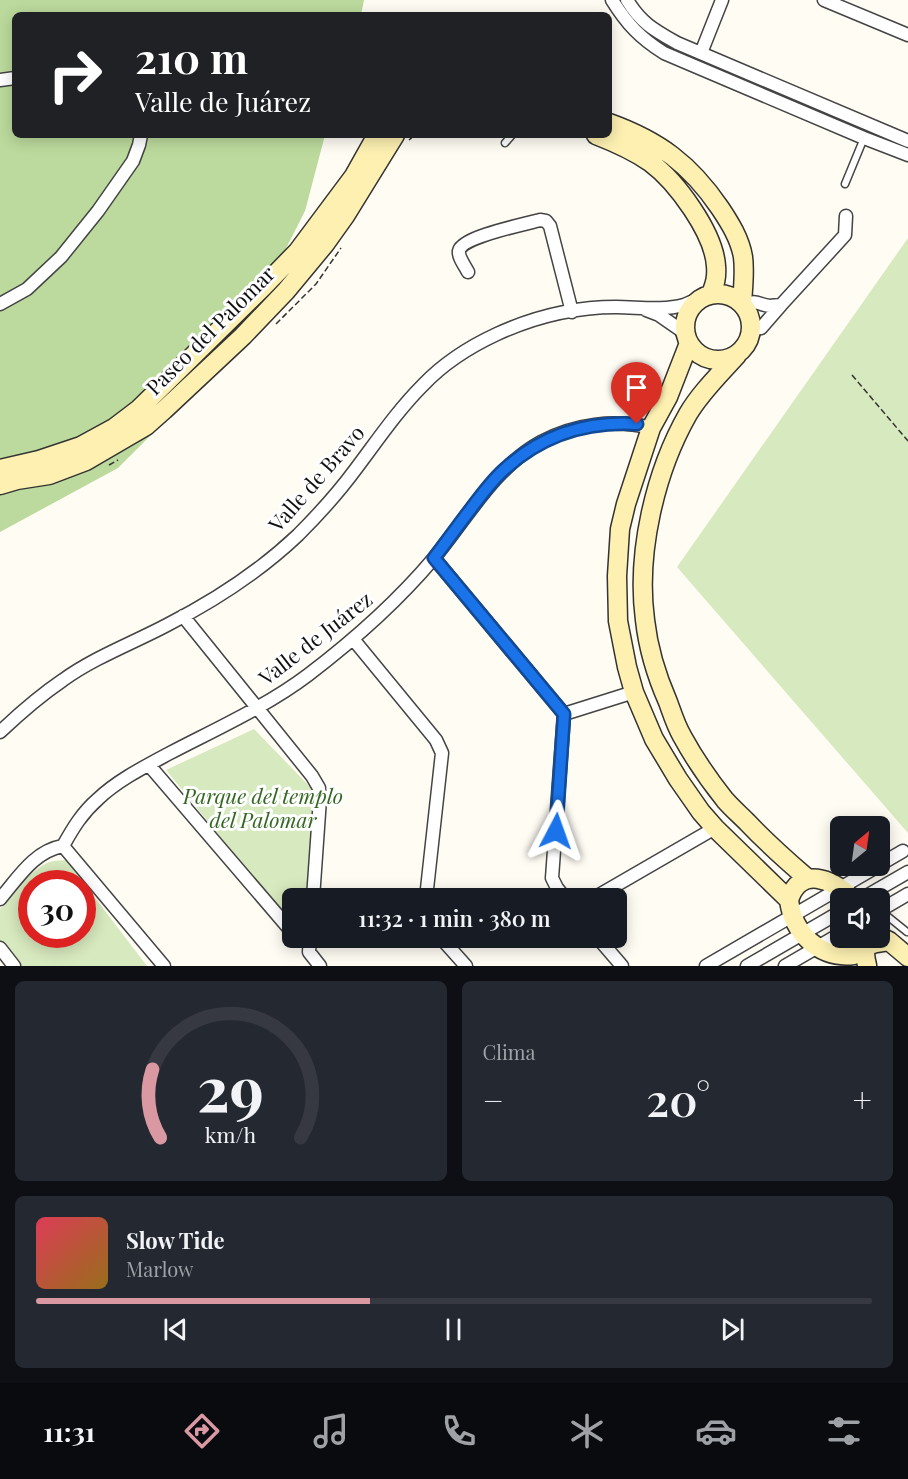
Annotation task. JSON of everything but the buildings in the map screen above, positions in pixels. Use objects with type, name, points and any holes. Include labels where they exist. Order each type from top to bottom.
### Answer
[{"type":"street","points":[[612,0],[631,28],[645,41],[664,53],[908,155]]},
{"type":"street","points":[[627,0],[636,14],[652,29],[677,43],[908,141]]},
{"type":"street","points":[[701,53],[722,0]]},
{"type":"street","points":[[824,0],[908,36]]},
{"type":"street","points":[[769,97],[774,84]]},
{"type":"street","points":[[612,124],[646,138],[664,149],[702,183],[730,223],[740,244],[743,267],[743,305]]},
{"type":"street","points":[[0,304],[27,289],[61,257],[98,211],[133,161],[141,138]]},
{"type":"street","name":"Paseo del Palomar","points":[[8,475],[49,475],[86,461],[146,426],[243,336],[286,291],[325,244],[345,216],[376,138]]},
{"type":"street","name":"Paseo del Palomar","points":[[8,475],[39,460],[81,446],[114,428],[140,409],[298,250],[393,138]]},
{"type":"street","points":[[604,138],[648,161],[664,173],[679,190],[704,228],[717,265],[716,279],[706,296],[691,307],[685,320],[687,338],[668,397],[651,428],[620,529],[618,621],[634,692],[654,739],[678,779],[701,812],[790,908],[802,934],[812,944],[832,954],[854,955],[860,948]]},
{"type":"street","points":[[752,329],[761,328],[845,235],[846,216]]},
{"type":"street","points":[[468,272],[458,254],[459,248],[464,243],[540,220],[546,221],[550,226],[572,312]]},
{"type":"street","points":[[706,296],[723,293],[733,297],[743,305],[751,320],[752,329],[746,346],[707,387],[672,446],[656,491],[647,533],[643,579],[645,619],[663,690],[680,734],[726,801],[807,878]]},
{"type":"street","name":"Valle de Bravo","points":[[0,732],[20,713],[64,679],[183,616],[237,585],[261,566],[297,535],[333,496],[424,384],[480,343],[498,333],[534,320],[572,312],[615,307],[670,307],[684,305],[706,296]]},
{"type":"street","points":[[743,305],[750,302],[770,306],[781,305]]},
{"type":"street","name":"Valle de Bravo","points":[[639,308],[659,315],[687,338]]},
{"type":"street","points":[[227,322],[243,336]]},
{"type":"street","points":[[687,338],[696,352],[705,358],[727,359],[737,355]]},
{"type":"street","name":"Valle de Juárez","points":[[63,846],[75,824],[98,798],[114,786],[256,708],[306,676],[389,608],[434,558],[491,484],[505,468],[522,455],[542,442],[595,424],[637,424],[651,428]]},
{"type":"street","points":[[434,558],[564,714],[552,878],[556,888]]},
{"type":"street","points":[[183,616],[312,776],[319,788],[314,888]]},
{"type":"street","points":[[352,639],[436,740],[442,753],[427,888]]},
{"type":"street","points":[[564,714],[634,692]]},
{"type":"street","points":[[149,765],[282,920]]},
{"type":"street","points":[[611,888],[715,828]]},
{"type":"street","points":[[0,899],[36,858],[47,851],[63,846],[164,966]]},
{"type":"street","points":[[890,859],[903,851]]},
{"type":"street","points":[[880,888],[908,872]]},
{"type":"street","points":[[852,888],[866,876]]},
{"type":"street","points":[[790,908],[791,893],[807,878],[825,880],[838,888]]},
{"type":"street","points":[[890,905],[908,894]]},
{"type":"street","points":[[706,966],[790,908],[830,897]]},
{"type":"street","points":[[747,966],[830,918]]},
{"type":"street","points":[[785,966],[830,940]]},
{"type":"street","points":[[890,944],[908,957]]},
{"type":"street","points":[[0,948],[14,966]]},
{"type":"street","points":[[306,948],[320,966]]},
{"type":"street","points":[[309,948],[309,952]]},
{"type":"street","points":[[450,948],[466,966]]},
{"type":"street","points":[[607,948],[622,966]]},
{"type":"street","points":[[867,948],[864,954],[867,966]]},
{"type":"street","points":[[845,956],[867,966]]},
{"type":"lane","points":[[505,143],[509,138]]},
{"type":"lane","points":[[845,184],[864,138]]},
{"type":"lane","points":[[890,918],[908,932]]},
{"type":"path","points":[[852,375],[908,441]]},
{"type":"green space","points":[[0,0],[364,0],[362,12],[12,12],[12,138],[324,138],[305,211],[263,294],[187,399],[118,468],[0,532]]},
{"type":"green space","points":[[908,238],[908,833],[677,567]]},
{"type":"green space","name":"Parque del templo del Palomar","points":[[254,729],[315,792],[308,888],[282,888],[282,913],[166,770]]},
{"type":"green space","points":[[66,860],[74,870],[36,870],[54,861]]},
{"type":"green space","points":[[18,889],[18,948],[96,948],[96,899],[147,966],[19,966],[0,942],[0,909]]},
{"type":"route","points":[[556,831],[564,714],[434,558],[491,484],[505,468],[522,455],[542,442],[578,428],[595,424],[637,424]]}]
